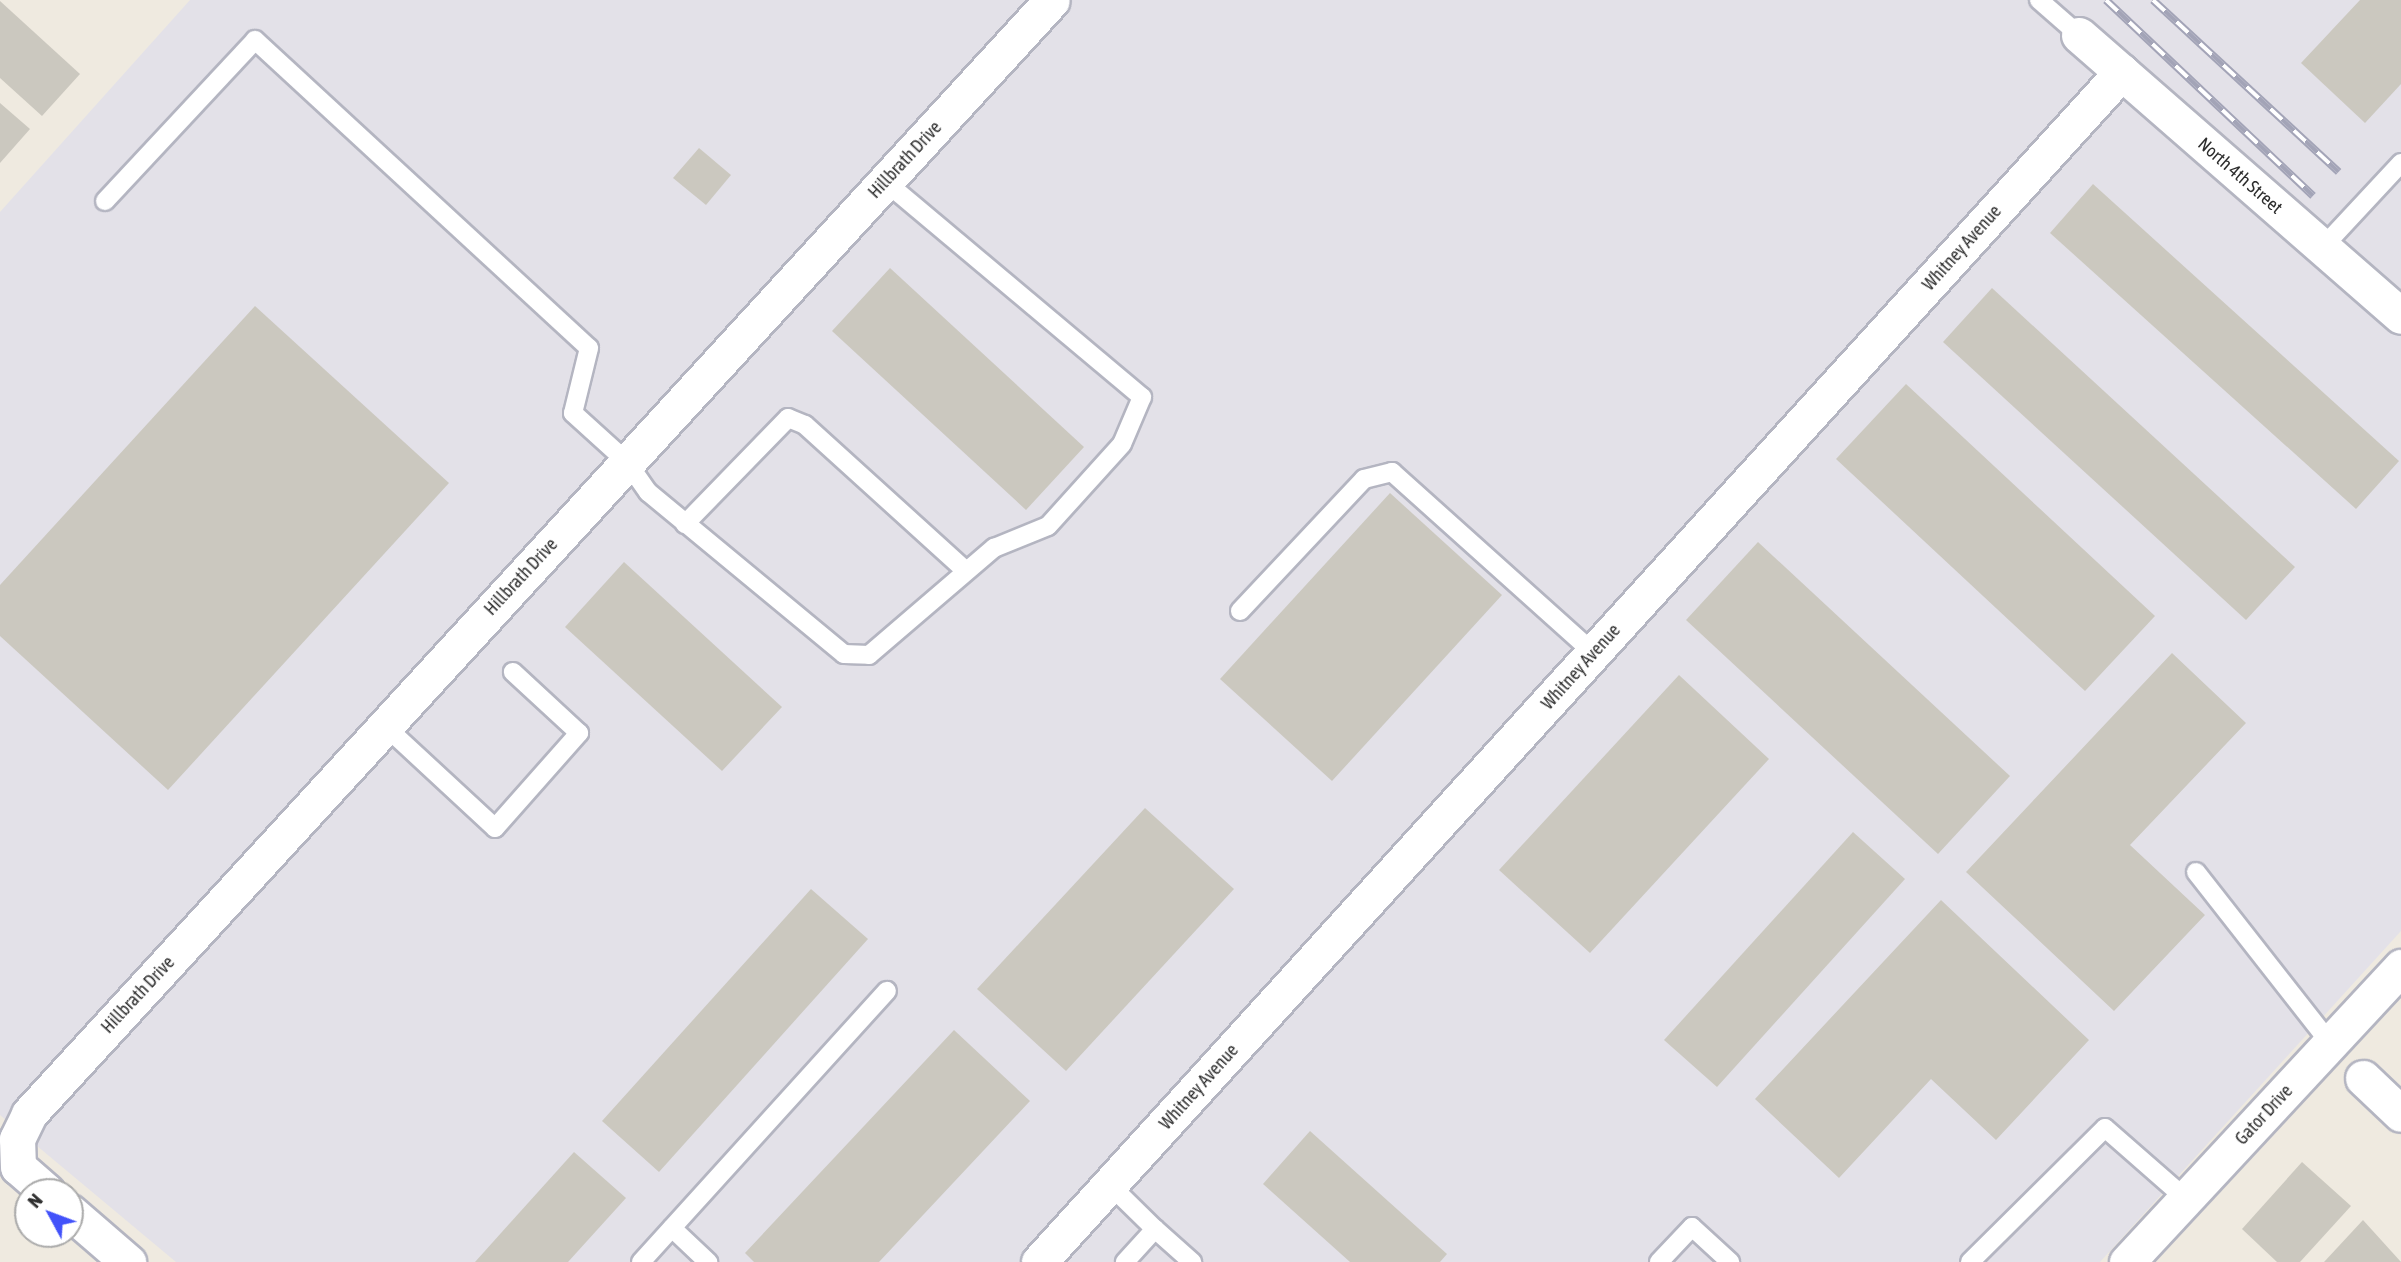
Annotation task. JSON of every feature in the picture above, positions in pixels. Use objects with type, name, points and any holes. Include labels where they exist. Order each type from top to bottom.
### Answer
[{"type":"street","name":"Hillbrath Drive","points":[[31,1178],[18,1167],[18,1139],[29,1114],[1052,0]]},
{"type":"street","name":"North 4th Street","points":[[2079,35],[2401,316]]},
{"type":"street","name":"Whitney Avenue","points":[[1039,1262],[2122,72]]},
{"type":"street","name":"Gator Drive","points":[[2127,1262],[2401,967]]},
{"type":"street","points":[[2363,1078],[2401,1114]]},
{"type":"street","points":[[84,1224],[128,1262]]},
{"type":"lane","points":[[2039,0],[2079,35]]},
{"type":"lane","points":[[105,201],[256,40],[589,348],[573,413],[627,462],[685,524],[844,654],[869,655],[994,548],[1048,526],[1122,444],[1142,397],[885,181]]},
{"type":"lane","points":[[2322,248],[2401,163]]},
{"type":"lane","points":[[685,524],[788,418],[805,425],[966,571]]},
{"type":"lane","points":[[1240,611],[1364,479],[1392,472],[1594,653]]},
{"type":"lane","points":[[385,726],[495,828],[579,733],[513,672]]},
{"type":"lane","points":[[2196,872],[2330,1043]]},
{"type":"lane","points":[[640,1262],[887,991]]},
{"type":"lane","points":[[1970,1262],[2105,1128],[2186,1199]]},
{"type":"lane","points":[[1110,1185],[1192,1262]]},
{"type":"lane","points":[[1659,1262],[1692,1227],[1730,1262]]},
{"type":"lane","points":[[672,1228],[708,1262]]},
{"type":"lane","points":[[1125,1262],[1155,1229]]},
{"type":"shaded area","points":[[190,0],[2401,0],[2401,931],[2100,1262],[176,1262],[84,1185],[84,1178],[75,1178],[0,1115],[0,212]]},
{"type":"building","points":[[2360,0],[2401,0],[2401,84],[2365,123],[2301,63]]},
{"type":"building","points":[[0,1],[80,74],[42,116],[0,78]]},
{"type":"building","points":[[0,103],[30,129],[0,163]]},
{"type":"building","points":[[699,148],[731,175],[706,205],[673,178]]},
{"type":"building","points":[[2093,184],[2399,461],[2356,509],[2050,233]]},
{"type":"building","points":[[890,268],[1084,447],[1026,510],[832,331]]},
{"type":"building","points":[[1992,288],[2295,567],[2246,620],[1943,342]]},
{"type":"building","points":[[255,306],[449,483],[168,790],[0,636],[0,585]]},
{"type":"building","points":[[1906,384],[2155,616],[2085,691],[1836,459]]},
{"type":"building","points":[[1390,493],[1502,595],[1332,781],[1220,679]]},
{"type":"building","points":[[1758,542],[2010,776],[1938,854],[1686,620]]},
{"type":"building","points":[[624,562],[782,707],[722,771],[565,627]]},
{"type":"building","points":[[2172,653],[2246,723],[2130,845],[2205,915],[2114,1011],[1966,872]]},
{"type":"building","points":[[1679,675],[1769,759],[1590,953],[1499,870]]},
{"type":"building","points":[[1145,808],[1234,889],[1066,1071],[977,989]]},
{"type":"building","points":[[1853,832],[1905,879],[1717,1087],[1664,1040]]},
{"type":"building","points":[[811,889],[868,939],[659,1172],[602,1121]]},
{"type":"building","points":[[1941,900],[2089,1040],[1996,1140],[1931,1079],[1839,1178],[1755,1099]]},
{"type":"building","points":[[954,1030],[1030,1101],[879,1262],[754,1262],[745,1253]]},
{"type":"building","points":[[1310,1131],[1447,1254],[1440,1262],[1350,1262],[1263,1184]]},
{"type":"building","points":[[574,1152],[626,1198],[568,1262],[475,1262]]},
{"type":"building","points":[[2302,1162],[2351,1206],[2300,1262],[2277,1262],[2242,1229]]},
{"type":"building","points":[[2363,1220],[2401,1262],[2324,1262]]},
{"type":"railway","points":[[2106,0],[2313,196]]},
{"type":"railway","points":[[2153,0],[2339,172]]}]
